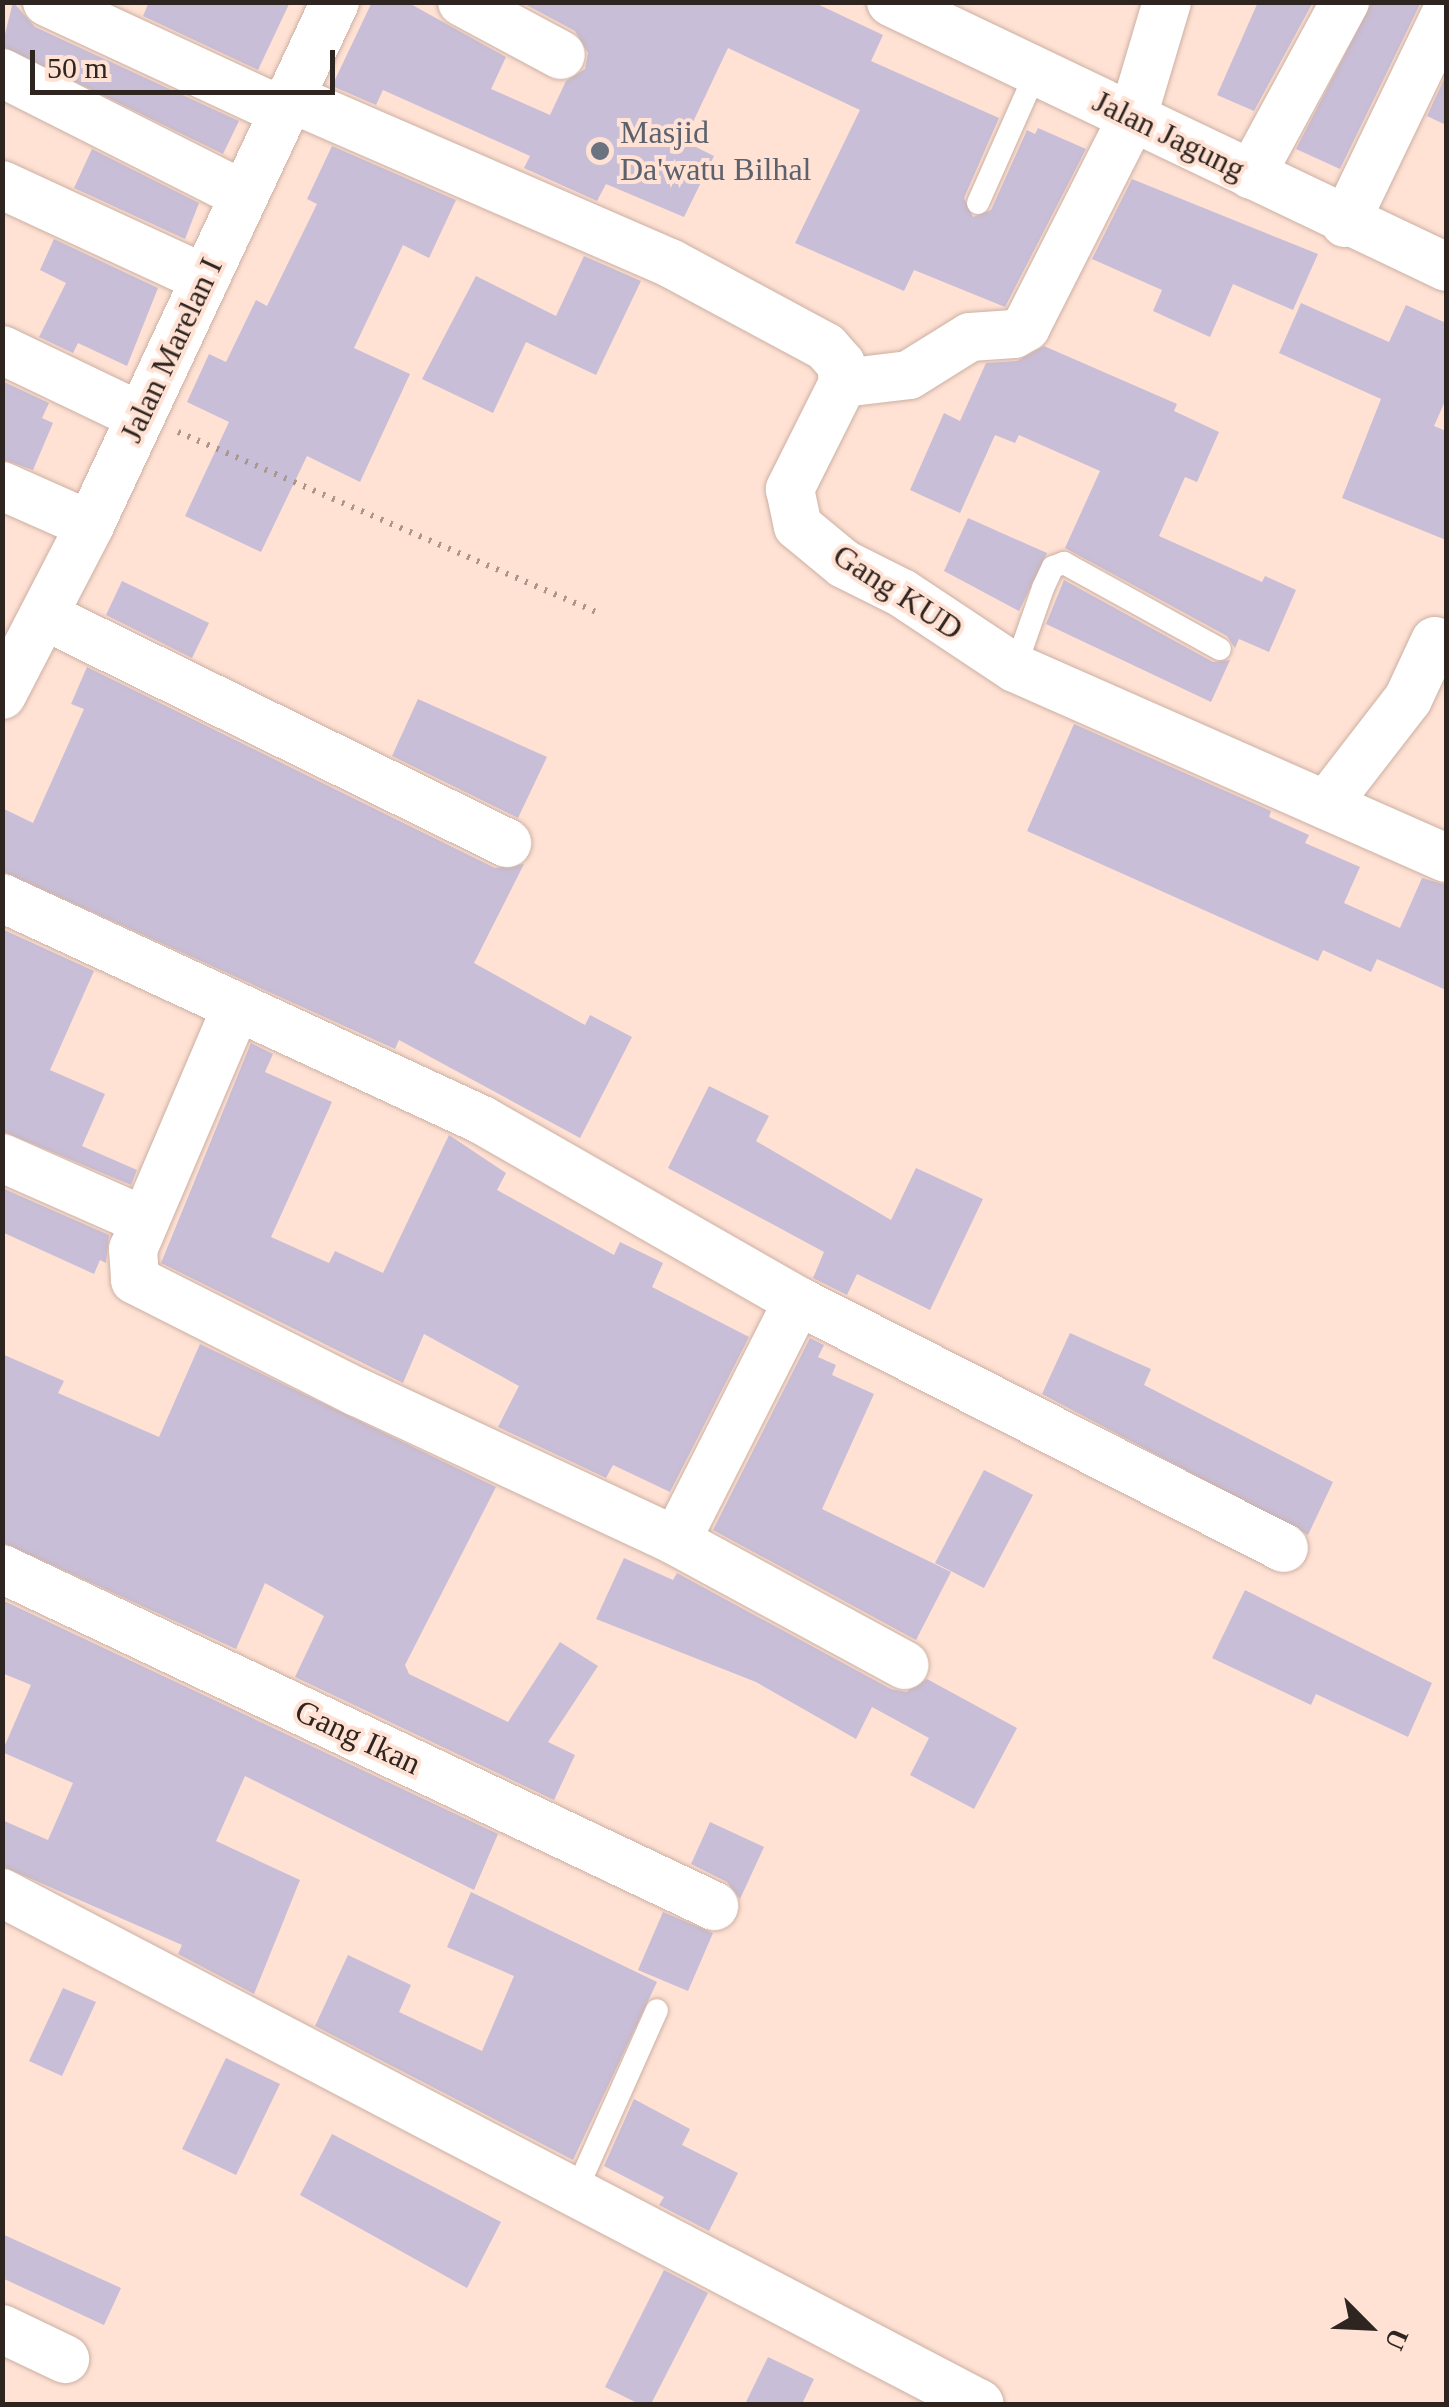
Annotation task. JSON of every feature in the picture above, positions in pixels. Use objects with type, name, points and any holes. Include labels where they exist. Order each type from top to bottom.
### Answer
[{"type":"street","points":[[47,2],[670,263],[826,347],[840,364],[844,384],[909,375],[970,337],[1014,334],[1026,327],[1133,116],[1167,3]]},
{"type":"street","name":"Jalan Marelan I","points":[[5,684],[45,616],[90,525],[335,2]]},
{"type":"street","points":[[462,2],[561,55]]},
{"type":"street","name":"Jalan Jagung","points":[[891,2],[1133,116],[1345,223],[1446,267]]},
{"type":"street","points":[[1251,174],[1345,2]]},
{"type":"street","points":[[1345,223],[1446,13]]},
{"type":"street","points":[[2,73],[242,194]]},
{"type":"street","points":[[2,185],[205,279]]},
{"type":"street","points":[[2,350],[140,416]]},
{"type":"street","name":"Gang KUD","points":[[844,384],[790,490],[798,526],[844,564],[902,593],[1015,668],[1446,858]]},
{"type":"street","points":[[2,486],[90,525]]},
{"type":"street","points":[[45,616],[507,843]]},
{"type":"street","points":[[1326,804],[1408,699],[1435,641]]},
{"type":"street","points":[[2,898],[482,1120],[798,1302],[1284,1548]]},
{"type":"street","points":[[236,1008],[129,1262],[135,1280],[676,1541],[904,1665]]},
{"type":"street","points":[[2,1158],[145,1221]]},
{"type":"street","points":[[676,1541],[798,1302]]},
{"type":"street","name":"Gang Ikan","points":[[2,1569],[714,1906]]},
{"type":"street","points":[[2,1892],[980,2404]]},
{"type":"street","points":[[2,2329],[65,2360]]},
{"type":"lane","points":[[978,203],[1037,70]]},
{"type":"lane","points":[[1015,668],[1043,588],[1053,567],[1064,563],[1220,649]]},
{"type":"lane","points":[[576,2190],[657,2010]]},
{"type":"path","points":[[140,416],[595,612]]},
{"type":"building","points":[[13,2],[35,27],[239,121],[223,154],[2,46]]},
{"type":"building","points":[[149,2],[290,2],[258,70],[143,16]]},
{"type":"building","points":[[372,2],[407,2],[506,57],[491,89],[550,115],[566,81],[585,69],[588,53],[575,31],[521,2],[813,2],[883,35],[871,61],[999,118],[964,198],[973,217],[991,210],[1027,130],[1035,134],[1038,128],[1086,149],[1005,307],[914,270],[904,291],[795,243],[860,110],[728,48],[684,141],[714,156],[684,217],[606,184],[597,201],[524,168],[530,156],[383,90],[376,105],[332,86]]},
{"type":"building","points":[[1258,2],[1313,2],[1254,111],[1217,95]]},
{"type":"building","points":[[1372,2],[1421,2],[1340,169],[1296,149]]},
{"type":"building","points":[[1446,75],[1446,125],[1427,116]]},
{"type":"building","points":[[332,146],[456,200],[429,258],[403,245],[354,348],[410,374],[360,482],[307,456],[261,552],[185,516],[229,422],[187,402],[209,354],[226,362],[256,300],[267,306],[317,204],[307,199]]},
{"type":"building","points":[[92,149],[199,203],[185,239],[74,188]]},
{"type":"building","points":[[1132,179],[1318,254],[1293,310],[1233,284],[1210,337],[1153,311],[1162,290],[1092,259]]},
{"type":"building","points":[[54,239],[158,288],[127,366],[78,343],[73,353],[39,337],[66,283],[40,270]]},
{"type":"building","points":[[584,256],[641,281],[596,375],[526,342],[493,413],[422,379],[476,276],[556,316]]},
{"type":"building","points":[[1301,303],[1389,342],[1406,305],[1446,323],[1446,399],[1434,426],[1446,431],[1446,540],[1342,498],[1381,399],[1279,353]]},
{"type":"building","points":[[1044,346],[1177,404],[1174,411],[1219,432],[1197,482],[1185,477],[1159,536],[1262,582],[1265,576],[1296,590],[1269,652],[1239,639],[1235,648],[1227,636],[1065,548],[1100,471],[1019,435],[1015,443],[995,435],[960,513],[910,490],[944,413],[960,421],[986,363],[1017,361]]},
{"type":"building","points":[[2,381],[49,403],[42,418],[53,423],[33,470],[2,459]]},
{"type":"building","points":[[968,518],[1047,553],[1019,611],[944,571]]},
{"type":"building","points":[[1064,580],[1213,662],[1230,660],[1211,702],[1046,624]]},
{"type":"building","points":[[122,581],[209,623],[192,658],[106,615]]},
{"type":"building","points":[[87,667],[495,868],[524,864],[474,963],[585,1025],[590,1015],[632,1037],[580,1138],[399,1040],[395,1049],[2,871],[2,808],[33,823],[84,709],[71,704]]},
{"type":"building","points":[[418,699],[547,757],[518,818],[392,756]]},
{"type":"building","points":[[1074,724],[1271,811],[1269,817],[1309,835],[1305,843],[1360,867],[1344,903],[1400,928],[1422,878],[1446,885],[1446,990],[1377,959],[1371,972],[1323,950],[1318,961],[1027,831]]},
{"type":"building","points":[[2,929],[94,971],[50,1070],[105,1094],[82,1146],[137,1170],[131,1185],[2,1131]]},
{"type":"building","points":[[251,1043],[273,1054],[265,1072],[332,1102],[271,1237],[329,1263],[335,1251],[383,1273],[449,1135],[506,1173],[497,1190],[614,1255],[620,1242],[663,1263],[652,1287],[749,1337],[670,1492],[613,1465],[606,1478],[498,1427],[519,1386],[424,1334],[403,1383],[161,1263]]},
{"type":"building","points":[[709,1086],[769,1116],[756,1141],[891,1220],[916,1168],[983,1199],[930,1310],[857,1274],[847,1295],[813,1278],[824,1252],[668,1168]]},
{"type":"building","points":[[2,1188],[109,1235],[106,1263],[100,1260],[94,1274],[2,1232]]},
{"type":"building","points":[[1070,1333],[1151,1369],[1144,1385],[1333,1482],[1308,1535],[1042,1394]]},
{"type":"building","points":[[810,1338],[824,1345],[818,1357],[836,1365],[832,1375],[874,1394],[822,1509],[951,1572],[916,1640],[713,1530]]},
{"type":"building","points":[[200,1344],[496,1487],[405,1665],[409,1674],[508,1722],[560,1642],[598,1666],[548,1742],[575,1755],[554,1800],[295,1677],[324,1616],[265,1583],[236,1649],[2,1542],[2,1354],[64,1381],[58,1393],[159,1437]]},
{"type":"building","points":[[984,1470],[1033,1495],[984,1588],[935,1563]]},
{"type":"building","points":[[624,1558],[673,1580],[677,1573],[891,1689],[906,1692],[927,1679],[1017,1728],[974,1809],[910,1775],[929,1738],[872,1707],[856,1739],[756,1682],[596,1619]]},
{"type":"building","points":[[1245,1590],[1432,1683],[1408,1737],[1316,1694],[1311,1705],[1212,1658]]},
{"type":"building","points":[[2,1600],[498,1834],[474,1890],[245,1776],[216,1841],[300,1880],[254,1994],[178,1954],[182,1945],[2,1866],[2,1820],[48,1840],[73,1783],[2,1752],[31,1685],[2,1673]]},
{"type":"building","points":[[710,1822],[764,1847],[740,1899],[727,1882],[691,1864]]},
{"type":"building","points":[[471,1892],[657,1982],[573,2160],[315,2026],[348,1955],[411,1985],[399,2012],[482,2051],[514,1976],[447,1947]]},
{"type":"building","points":[[663,1912],[713,1933],[688,1991],[638,1970]]},
{"type":"building","points":[[63,1988],[96,2002],[62,2076],[29,2061]]},
{"type":"building","points":[[226,2058],[280,2084],[236,2175],[182,2149]]},
{"type":"building","points":[[634,2099],[690,2129],[682,2145],[738,2173],[709,2231],[659,2205],[664,2197],[604,2166]]},
{"type":"building","points":[[332,2134],[501,2222],[467,2288],[300,2195]]},
{"type":"building","points":[[2,2234],[121,2288],[104,2325],[2,2278]]},
{"type":"building","points":[[664,2270],[708,2293],[651,2404],[639,2404],[605,2387]]},
{"type":"building","points":[[768,2357],[814,2379],[802,2404],[745,2404]]},
{"type":"place","name":"Masjid Da'watu Bilhal","points":[[600,151]]}]
